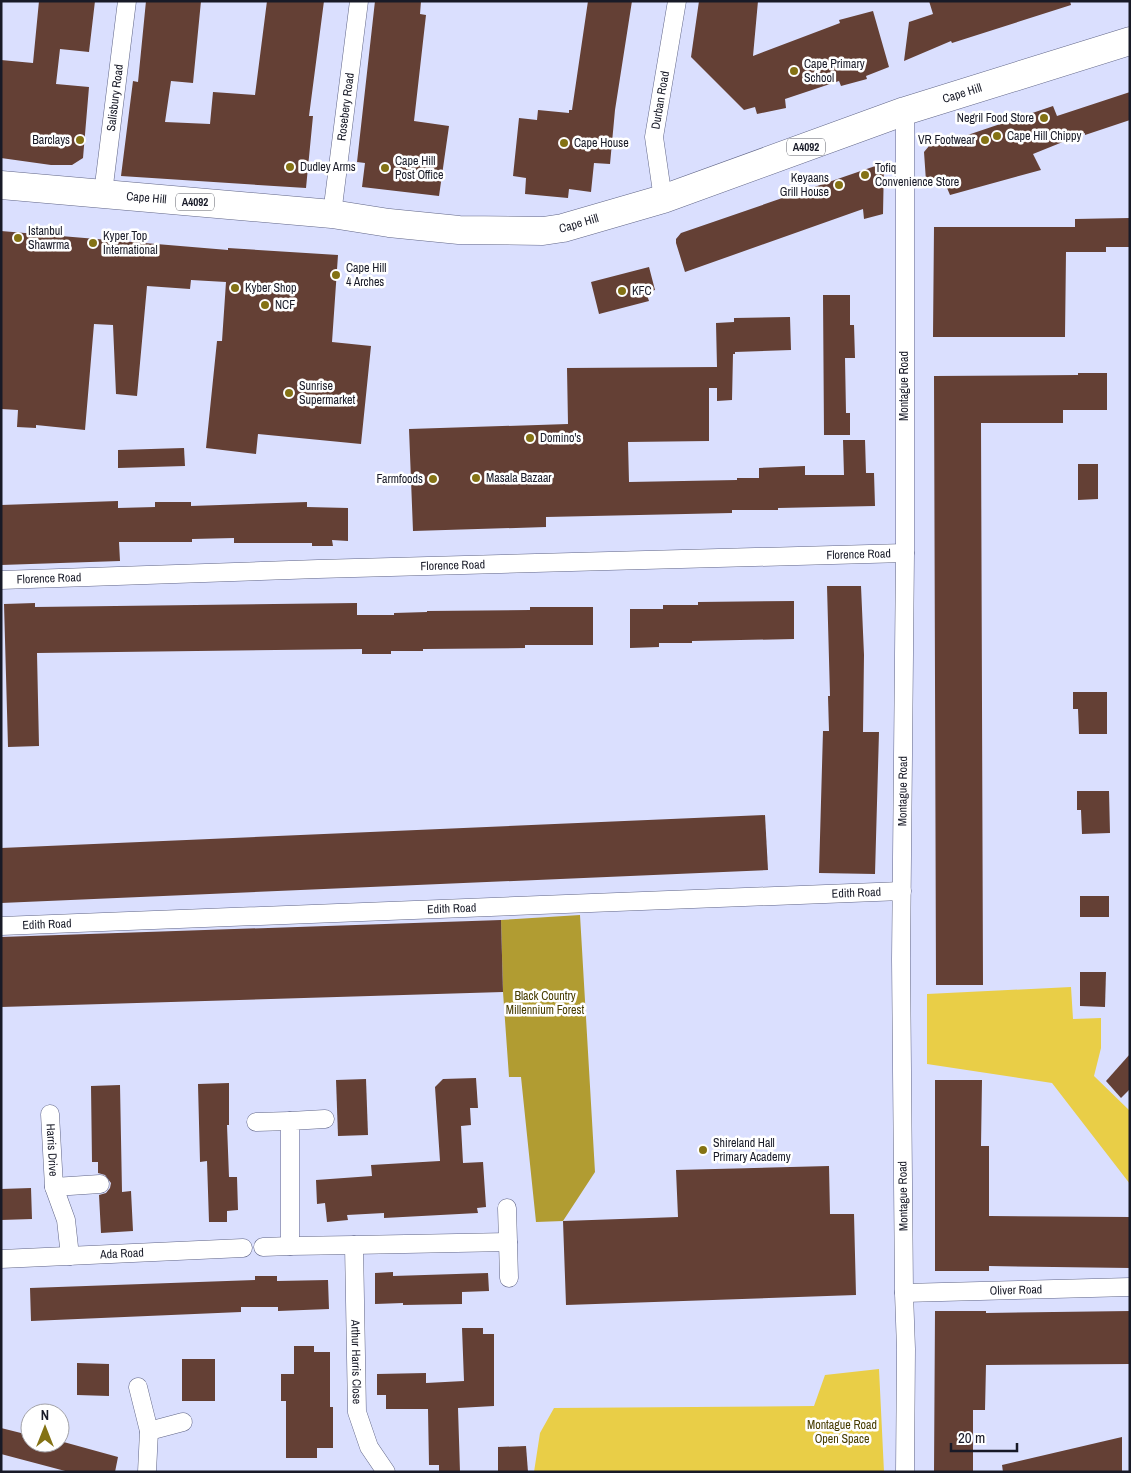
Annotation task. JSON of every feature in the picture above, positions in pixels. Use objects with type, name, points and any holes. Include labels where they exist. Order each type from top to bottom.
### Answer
[{"type":"main road","name":"Cape Hill","points":[[1,185],[332,214],[389,223],[459,230],[543,231],[563,228],[663,199],[906,111],[1130,42]]},
{"type":"street","name":"Salisbury Road","points":[[103,194],[127,1]]},
{"type":"street","name":"Rosebery Road","points":[[332,214],[360,1]]},
{"type":"street","name":"Durban Road","points":[[663,199],[654,137],[677,1]]},
{"type":"street","name":"Montague Road","points":[[905,1472],[906,1349],[901,969],[905,553],[906,111]]},
{"type":"street","name":"Florence Road","points":[[1,580],[318,569],[905,553]]},
{"type":"street","name":"Edith Road","points":[[1,926],[902,892]]},
{"type":"street","name":"Harris Drive","points":[[50,1114],[54,1187],[66,1220],[70,1256]]},
{"type":"street","points":[[256,1122],[326,1120]]},
{"type":"street","points":[[290,1121],[290,1246]]},
{"type":"street","name":"Harris Drive","points":[[54,1187],[100,1184]]},
{"type":"street","points":[[507,1208],[509,1278]]},
{"type":"street","points":[[263,1247],[508,1242]]},
{"type":"street","name":"Arthur Harris Close","points":[[354,1244],[357,1412],[369,1447],[386,1472]]},
{"type":"street","name":"Ada Road","points":[[1,1260],[243,1248]]},
{"type":"street","name":"Oliver Road","points":[[904,1293],[1130,1287]]},
{"type":"street","points":[[138,1387],[149,1431],[147,1472]]},
{"type":"street","points":[[149,1431],[183,1422]]},
{"type":"green space","name":"Black Country Millennium Forest","points":[[580,915],[595,1172],[563,1221],[536,1222],[521,1077],[509,1077],[503,992],[501,920]]},
{"type":"green space","points":[[1071,987],[1073,1019],[1101,1018],[1101,1048],[1094,1076],[1130,1111],[1130,1184],[1052,1083],[927,1064],[927,994]]},
{"type":"green space","name":"Montague Road Open Space","points":[[879,1369],[884,1472],[534,1472],[540,1433],[554,1408],[814,1406],[825,1375]]},
{"type":"building","points":[[39,1],[95,1],[89,52],[60,49],[56,84],[89,87],[83,158],[72,165],[51,165],[1,158],[1,60],[33,63]]},
{"type":"building","points":[[146,1],[201,1],[193,83],[171,81],[165,122],[210,124],[213,92],[255,95],[267,1],[324,1],[309,116],[313,116],[306,188],[121,176],[133,81],[138,82]]},
{"type":"building","points":[[375,1],[421,1],[420,14],[426,15],[414,121],[449,126],[439,196],[362,187],[365,163],[357,162]]},
{"type":"building","points":[[588,1],[632,1],[615,110],[610,164],[594,163],[591,192],[569,189],[568,198],[525,194],[526,178],[513,176],[519,118],[537,120],[538,110],[569,113],[569,110],[572,110]]},
{"type":"building","points":[[699,1],[758,1],[753,56],[840,23],[839,20],[873,11],[889,67],[866,76],[867,79],[841,86],[839,81],[785,99],[786,108],[757,114],[755,107],[744,110],[691,57]]},
{"type":"building","points":[[929,1],[1070,1],[1071,5],[952,43],[951,41],[904,61],[909,22],[933,14]]},
{"type":"building","points":[[1130,92],[1130,120],[1085,135],[1085,133],[1033,154],[1041,170],[950,195],[942,176],[926,181],[924,152],[929,146],[941,144],[1053,106],[1057,116]]},
{"type":"building","points":[[884,163],[883,214],[864,219],[863,209],[685,272],[676,243],[676,239],[681,233]]},
{"type":"building","points":[[1130,218],[1130,247],[1106,247],[1106,252],[1066,252],[1065,337],[933,337],[934,227],[1075,227],[1075,219]]},
{"type":"building","points":[[1,231],[228,250],[228,248],[338,255],[332,342],[371,346],[361,444],[258,434],[256,454],[206,448],[217,341],[222,341],[226,282],[191,280],[190,289],[147,286],[137,396],[116,394],[113,325],[94,324],[85,430],[36,425],[36,428],[17,427],[18,410],[1,409]]},
{"type":"building","name":"KFC","points":[[649,267],[655,290],[646,292],[649,301],[599,314],[591,282]]},
{"type":"building","points":[[823,295],[850,295],[850,325],[854,325],[855,358],[845,358],[846,413],[850,413],[850,435],[824,435]]},
{"type":"building","points":[[790,317],[791,350],[735,352],[733,354],[732,400],[717,401],[717,388],[709,388],[709,441],[628,442],[629,482],[759,478],[759,468],[805,466],[805,475],[844,475],[843,440],[865,440],[866,473],[874,473],[875,506],[732,510],[732,513],[546,517],[546,527],[413,531],[409,429],[568,424],[567,368],[717,367],[716,323],[734,322],[734,318]]},
{"type":"building","points":[[1078,373],[1107,373],[1107,410],[1063,410],[1063,423],[981,423],[983,985],[936,985],[934,376],[1078,375]]},
{"type":"building","points":[[184,448],[185,466],[118,468],[118,450]]},
{"type":"building","points":[[1078,464],[1098,464],[1098,499],[1078,500]]},
{"type":"building","points":[[118,501],[118,508],[155,507],[155,502],[191,502],[191,506],[307,502],[307,507],[348,508],[348,541],[332,540],[333,546],[312,546],[312,543],[234,543],[234,538],[192,539],[192,542],[119,542],[120,561],[1,565],[1,505]]},
{"type":"building","points":[[827,586],[861,586],[864,655],[863,732],[879,732],[875,874],[819,873],[823,731],[829,731],[828,696],[830,696]]},
{"type":"building","points":[[794,601],[794,639],[692,641],[692,643],[659,643],[659,647],[630,648],[630,609],[663,609],[663,605],[698,605],[698,602]]},
{"type":"building","points":[[35,603],[35,607],[357,603],[357,615],[394,615],[394,613],[427,611],[530,610],[530,607],[593,607],[593,645],[525,645],[525,648],[423,649],[423,651],[391,651],[391,654],[362,654],[362,649],[37,653],[39,746],[8,747],[4,604]]},
{"type":"building","points":[[1073,692],[1107,692],[1107,734],[1079,734],[1078,709],[1073,709]]},
{"type":"building","points":[[1077,791],[1109,791],[1110,833],[1082,834],[1081,810],[1077,810]]},
{"type":"building","points":[[765,815],[768,870],[1,903],[1,848]]},
{"type":"building","points":[[1080,896],[1109,896],[1109,917],[1080,917]]},
{"type":"building","points":[[501,920],[503,992],[1,1007],[1,937]]},
{"type":"building","points":[[1080,972],[1106,972],[1105,1007],[1080,1006]]},
{"type":"building","points":[[1130,1054],[1130,1089],[1121,1098],[1106,1081]]},
{"type":"building","points":[[476,1078],[478,1108],[470,1108],[471,1125],[461,1126],[463,1163],[483,1162],[486,1207],[477,1208],[478,1213],[384,1218],[384,1213],[347,1215],[348,1220],[327,1222],[325,1203],[317,1204],[316,1180],[372,1176],[371,1165],[440,1161],[435,1087],[443,1079]]},
{"type":"building","points":[[366,1079],[368,1135],[338,1136],[336,1080]]},
{"type":"building","points":[[935,1080],[982,1080],[981,1146],[989,1146],[989,1216],[1130,1217],[1130,1268],[989,1266],[989,1271],[935,1271]]},
{"type":"building","points":[[229,1083],[229,1125],[227,1125],[229,1177],[237,1177],[238,1210],[227,1211],[227,1222],[209,1222],[207,1161],[200,1162],[198,1084]]},
{"type":"building","points":[[120,1085],[122,1192],[131,1191],[133,1231],[101,1233],[99,1195],[106,1193],[111,1183],[105,1175],[98,1173],[98,1162],[92,1162],[91,1086]]},
{"type":"building","points":[[829,1166],[830,1214],[854,1214],[856,1295],[566,1305],[563,1221],[678,1217],[676,1170]]},
{"type":"building","points":[[31,1188],[32,1219],[1,1220],[1,1189]]},
{"type":"building","points":[[393,1272],[393,1276],[488,1273],[489,1291],[462,1292],[462,1304],[375,1304],[375,1273]]},
{"type":"building","points":[[255,1276],[277,1276],[277,1281],[328,1280],[329,1309],[278,1311],[278,1307],[241,1307],[241,1312],[31,1321],[30,1288],[255,1280]]},
{"type":"building","points":[[935,1311],[986,1311],[986,1313],[1130,1311],[1130,1364],[986,1365],[985,1410],[973,1410],[973,1472],[934,1472]]},
{"type":"building","points":[[462,1328],[483,1328],[483,1334],[494,1334],[494,1406],[458,1408],[460,1472],[439,1472],[439,1465],[429,1465],[428,1409],[386,1409],[386,1395],[377,1395],[377,1374],[426,1373],[426,1383],[464,1381]]},
{"type":"building","points":[[294,1346],[314,1346],[314,1352],[330,1352],[330,1407],[333,1407],[333,1448],[317,1448],[317,1458],[286,1458],[286,1401],[281,1401],[281,1374],[294,1374]]},
{"type":"building","points":[[182,1359],[215,1359],[215,1401],[182,1401]]},
{"type":"building","points":[[77,1363],[109,1364],[109,1396],[77,1395]]},
{"type":"building","points":[[1,1428],[20,1433],[20,1453],[70,1453],[70,1444],[118,1457],[115,1472],[69,1472],[1,1454]]},
{"type":"building","points":[[1122,1437],[1122,1472],[1003,1472],[1002,1465]]},
{"type":"building","points":[[526,1446],[528,1472],[498,1472],[498,1447]]},
{"type":"place","name":"Cape Primary School","points":[[794,71]]},
{"type":"place","name":"Negril Food Store","points":[[1044,118]]},
{"type":"place","name":"Cape Hill Chippy","points":[[997,136]]},
{"type":"place","name":"Barclays","points":[[80,140]]},
{"type":"place","name":"VR Footwear","points":[[985,140]]},
{"type":"place","name":"Cape House","points":[[564,143]]},
{"type":"place","name":"Dudley Arms","points":[[290,167]]},
{"type":"place","name":"Cape Hill Post Office","points":[[385,168]]},
{"type":"place","name":"Tofiq Convenience Store","points":[[865,175]]},
{"type":"place","name":"Keyaans Grill House","points":[[839,185]]},
{"type":"place","name":"Istanbul Shawrma","points":[[18,238]]},
{"type":"place","name":"Kyper Top International","points":[[93,243]]},
{"type":"place","name":"Cape Hill 4 Arches","points":[[336,275]]},
{"type":"place","name":"Kyber Shop","points":[[235,288]]},
{"type":"place","name":"KFC","points":[[622,291]]},
{"type":"place","name":"NCF","points":[[265,305]]},
{"type":"place","name":"Sunrise Supermarket","points":[[289,393]]},
{"type":"place","name":"Domino's","points":[[530,438]]},
{"type":"place","name":"Masala Bazaar","points":[[476,478]]},
{"type":"place","name":"Farmfoods","points":[[433,479]]},
{"type":"place","name":"Shireland Hall Primary Academy","points":[[703,1150]]}]
